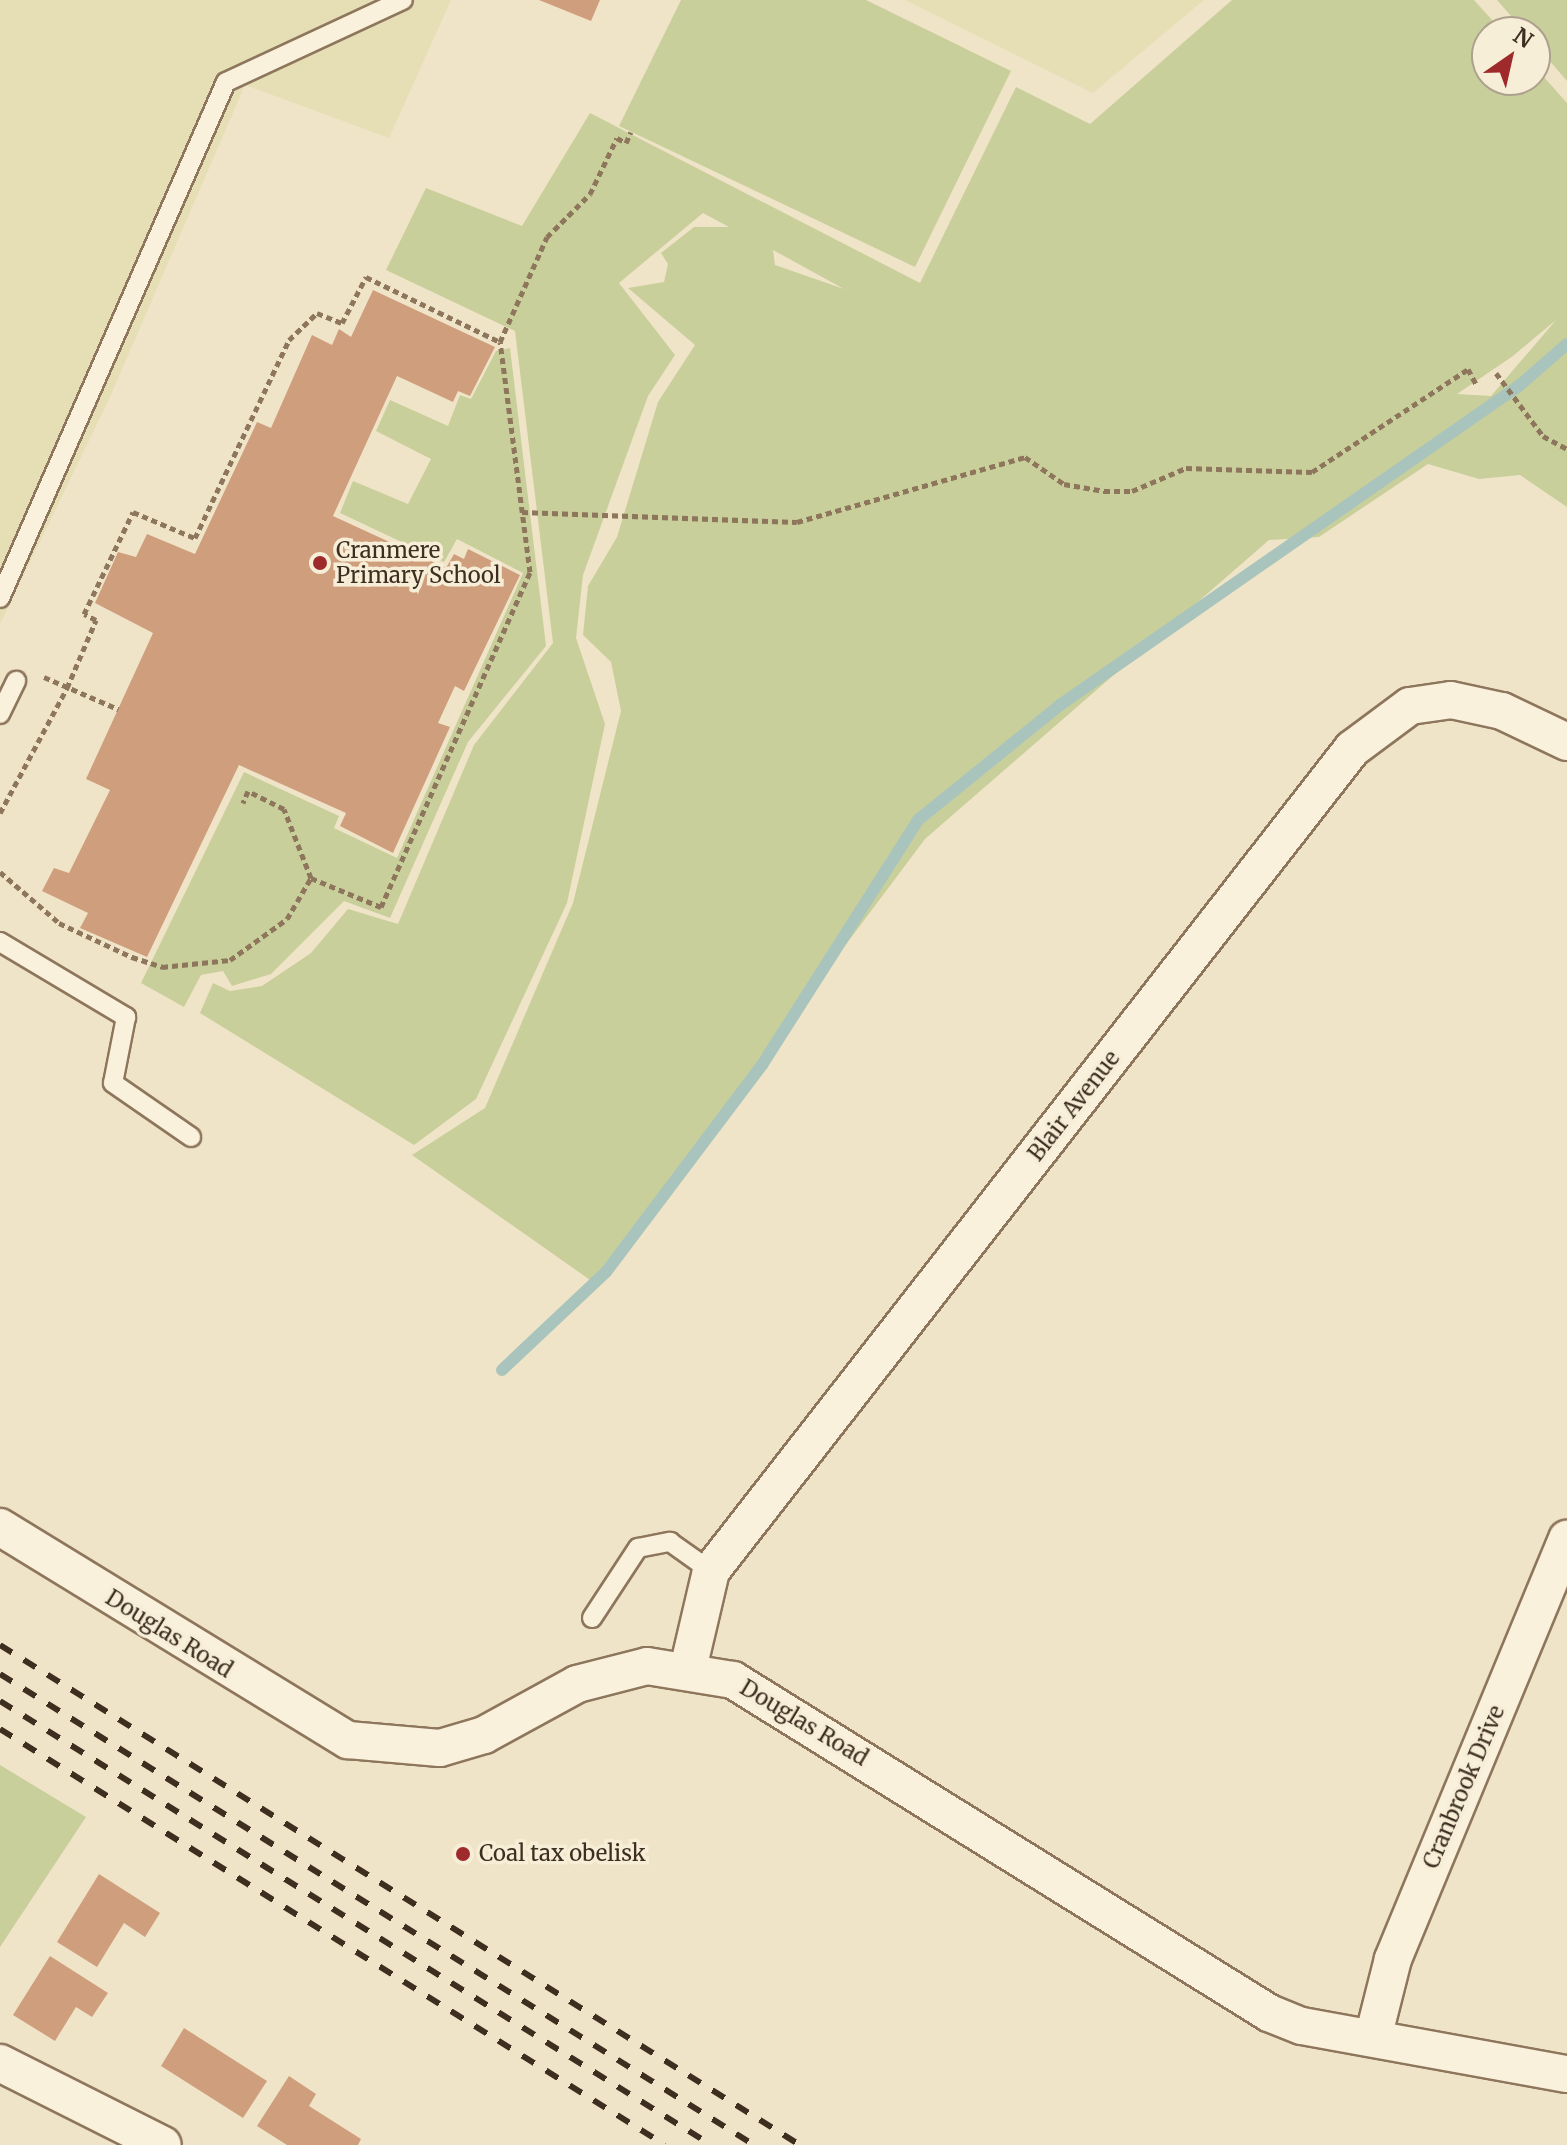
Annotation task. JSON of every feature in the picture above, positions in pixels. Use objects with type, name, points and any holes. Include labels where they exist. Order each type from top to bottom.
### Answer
[{"type":"street","name":"Blair Avenue","points":[[688,1669],[711,1571],[1352,749],[1410,706],[1451,700],[1502,711],[1567,742]]},
{"type":"street","name":"Douglas Road","points":[[0,1527],[348,1740],[440,1748],[484,1735],[607,1672],[688,1669],[733,1680],[1269,2013],[1373,2038],[1567,2074]]},
{"type":"street","name":"Cranbrook Drive","points":[[1373,2038],[1393,1959],[1567,1539]]},
{"type":"street","points":[[0,2063],[163,2145]]},
{"type":"lane","points":[[0,598],[226,82],[403,0]]},
{"type":"lane","points":[[0,714],[16,681]]},
{"type":"lane","points":[[0,942],[126,1017],[113,1083],[191,1137]]},
{"type":"lane","points":[[592,1618],[638,1548],[670,1542],[711,1571]]},
{"type":"path","points":[[243,803],[248,791],[284,809],[311,878],[381,907],[530,572],[500,342],[547,237],[590,194],[617,138],[626,143],[631,132]]},
{"type":"path","points":[[0,813],[67,688],[96,620],[84,614],[133,512],[195,538],[289,340],[317,313],[342,323],[366,277],[500,342]]},
{"type":"path","points":[[522,512],[797,522],[1025,457],[1064,484],[1104,491],[1132,491],[1186,468],[1312,472],[1468,369],[1477,386]]},
{"type":"path","points":[[1498,375],[1543,436],[1567,449]]},
{"type":"path","points":[[39,674],[118,709]]},
{"type":"path","points":[[0,872],[59,923],[162,967],[230,960],[263,943],[311,878]]},
{"type":"shaded area","points":[[0,0],[451,0],[389,138],[245,85],[110,397],[0,624]]},
{"type":"shaded area","points":[[905,0],[1204,0],[1093,93]]},
{"type":"green space","points":[[681,0],[866,0],[1011,71],[915,267],[619,126]]},
{"type":"green space","points":[[1232,0],[1474,0],[1488,16],[1471,16],[1471,96],[1551,96],[1551,85],[1567,103],[1567,507],[1520,475],[1479,479],[1428,464],[1319,537],[1269,540],[925,839],[593,1282],[412,1155],[485,1108],[573,903],[621,711],[611,662],[583,635],[588,586],[617,537],[658,402],[695,345],[628,288],[664,282],[668,264],[661,253],[694,227],[729,227],[703,213],[619,283],[675,355],[648,396],[583,575],[576,638],[605,724],[567,903],[476,1099],[414,1145],[200,1013],[213,983],[230,991],[262,986],[311,953],[348,909],[398,924],[474,745],[553,643],[515,331],[386,270],[426,188],[522,226],[590,113],[920,283],[1016,87],[1090,124]],"holes":[[[773,250],[844,289],[775,265]],[[1556,320],[1491,396],[1457,394],[1513,356]]]},
{"type":"green space","points":[[1497,0],[1567,0],[1567,81],[1551,62],[1551,16],[1511,16]]},
{"type":"green space","points":[[510,348],[546,646],[468,742],[390,918],[344,901],[271,974],[232,986],[223,971],[201,975],[184,1007],[141,983],[244,772],[339,816],[334,828],[397,858],[523,573],[457,539],[444,562],[340,513],[353,481],[408,504],[431,459],[376,431],[390,400],[448,426],[460,395],[471,399],[496,351]]},
{"type":"green space","points":[[0,1765],[86,1817],[0,1947]]},
{"type":"building","points":[[539,0],[600,0],[591,21]]},
{"type":"building","name":"Cranmere Primary School","points":[[373,290],[495,347],[470,396],[458,391],[453,402],[397,376],[333,516],[446,568],[454,554],[464,559],[468,549],[520,575],[464,691],[455,686],[438,723],[450,727],[393,853],[340,826],[346,813],[239,765],[147,957],[80,928],[88,913],[42,891],[54,868],[69,873],[110,790],[86,779],[153,633],[95,603],[118,552],[136,557],[147,534],[195,554],[257,422],[271,428],[312,335],[332,345],[339,329],[351,337]]},
{"type":"building","points":[[99,1874],[160,1913],[145,1937],[124,1923],[97,1967],[57,1942]]},
{"type":"building","points":[[50,1956],[108,1993],[92,2017],[76,2007],[55,2041],[13,2015]]},
{"type":"building","points":[[184,2028],[267,2081],[243,2118],[161,2066]]},
{"type":"building","points":[[289,2076],[316,2094],[309,2106],[361,2139],[358,2145],[287,2145],[257,2126]]},
{"type":"waterway","points":[[502,1370],[606,1272],[762,1065],[918,820],[1060,705],[1520,385],[1567,344]]},
{"type":"railway","points":[[0,1645],[800,2145]]},
{"type":"railway","points":[[0,1674],[754,2145]]},
{"type":"railway","points":[[0,1701],[711,2145]]},
{"type":"railway","points":[[0,1729],[665,2145]]},
{"type":"place","name":"Cranmere Primary School","points":[[320,563]]},
{"type":"place","name":"Coal tax obelisk","points":[[463,1854]]}]
